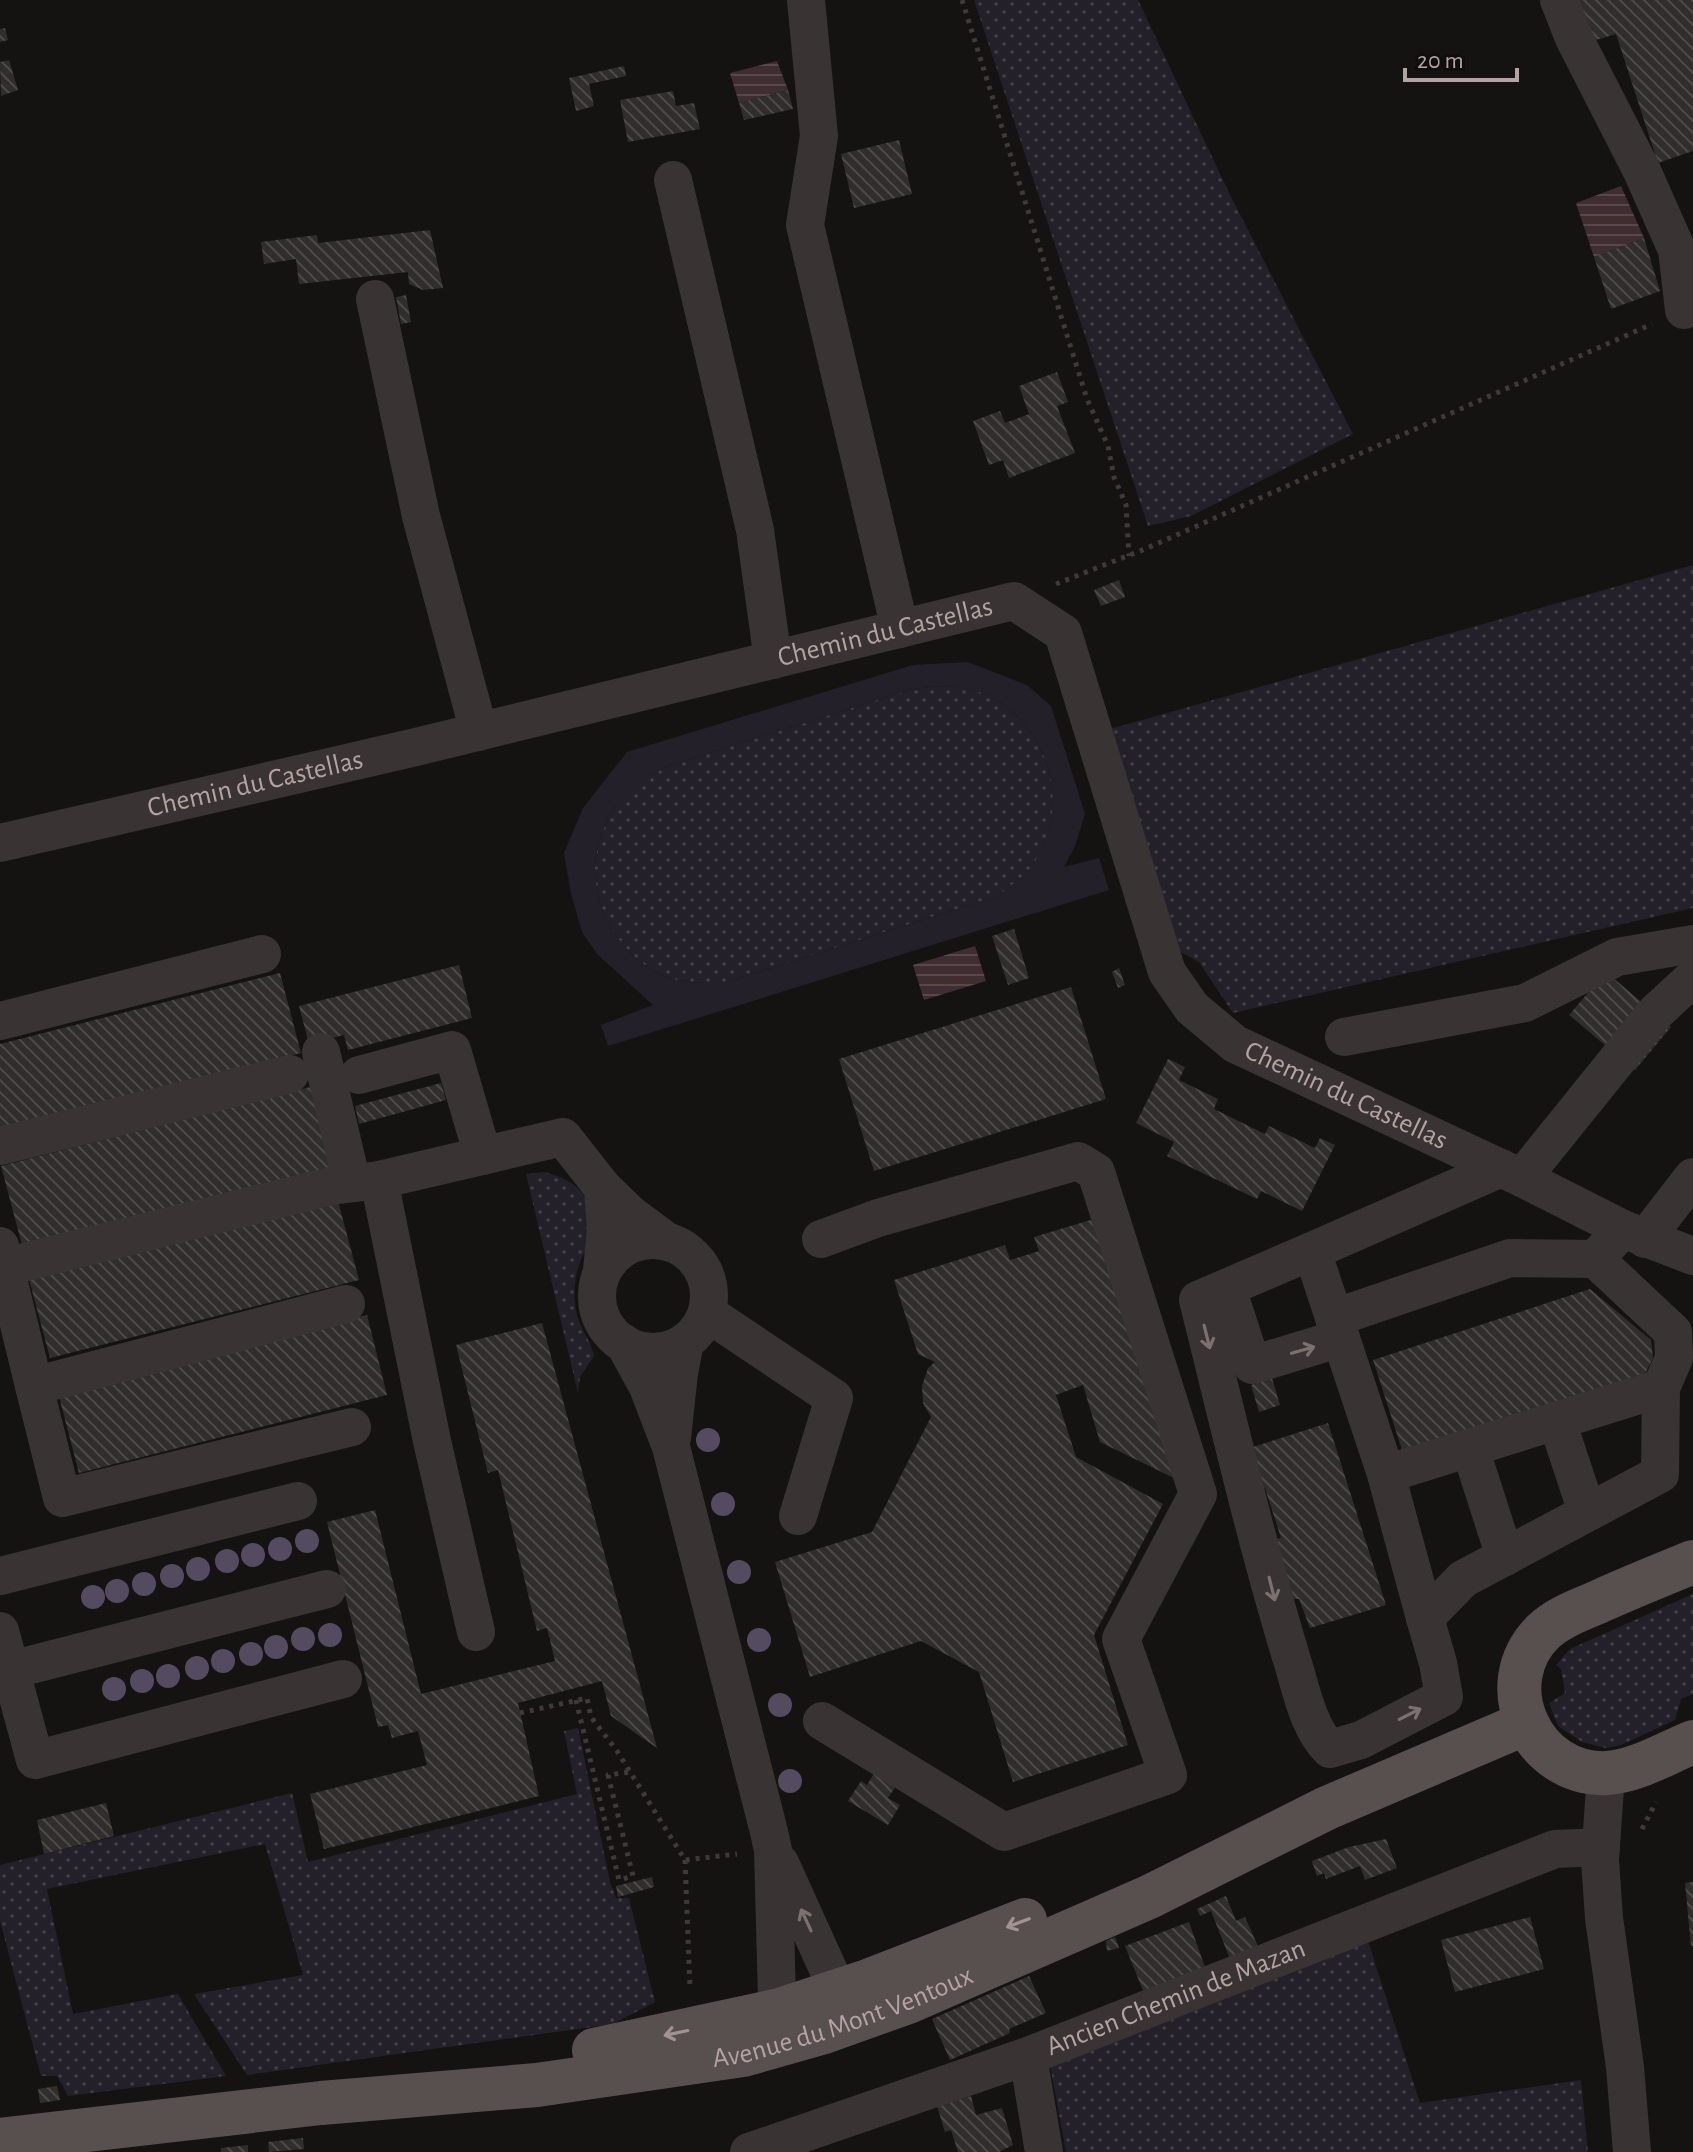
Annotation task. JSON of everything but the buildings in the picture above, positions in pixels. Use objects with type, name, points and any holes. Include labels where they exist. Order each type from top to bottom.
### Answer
[{"type":"main road","points":[[1693,1562],[1568,1616],[1543,1632],[1532,1646],[1520,1678],[1520,1700],[1526,1723],[1535,1739],[1567,1766],[1606,1773],[1638,1766],[1693,1742]]},
{"type":"main road","name":"Avenue du Mont Ventoux","points":[[0,2140],[321,2103],[537,2085],[743,2055],[822,2010],[1140,1876],[1327,1808],[1526,1723]]},
{"type":"main road","name":"Avenue du Mont Ventoux","points":[[321,2103],[822,2010]]},
{"type":"street","points":[[806,0],[819,136],[805,225],[900,629]]},
{"type":"street","points":[[1559,0],[1574,38],[1642,171],[1677,250],[1684,310]]},
{"type":"street","points":[[673,180],[755,530],[773,660]]},
{"type":"street","points":[[375,299],[421,516],[479,732]]},
{"type":"street","name":"Chemin du Castellas","points":[[0,843],[479,732],[1014,601],[1063,633],[1167,972],[1192,1008],[1235,1044],[1512,1173],[1634,1234],[1693,1256]]},
{"type":"street","points":[[1344,1037],[1525,1003],[1617,957],[1693,944]]},
{"type":"street","points":[[0,1021],[262,954]]},
{"type":"street","points":[[1312,1251],[1386,1474],[1438,1663],[1444,1697],[1361,1740],[1330,1749],[1321,1740],[1305,1701],[1279,1616],[1198,1300],[1312,1251],[1512,1173],[1655,1013],[1693,978]]},
{"type":"street","points":[[359,1075],[452,1050],[483,1156]]},
{"type":"street","points":[[321,1052],[366,1182],[432,1441],[476,1632]]},
{"type":"street","points":[[0,1146],[290,1074]]},
{"type":"street","points":[[352,1427],[62,1498],[3,1257],[331,1186],[366,1182],[563,1137],[603,1188],[630,1214],[665,1240],[683,1247],[697,1259],[706,1276],[710,1294],[679,1373],[671,1447]]},
{"type":"street","points":[[821,1239],[878,1218],[1078,1161],[1096,1172],[1198,1494],[1121,1639],[1168,1775],[1004,1832],[822,1721]]},
{"type":"street","points":[[1227,1288],[1252,1365],[1510,1258],[1595,1259],[1634,1234],[1693,1177]]},
{"type":"street","points":[[603,1188],[606,1230],[597,1306],[604,1323],[615,1338],[649,1352],[668,1350],[696,1327]]},
{"type":"street","points":[[602,1270],[614,1255],[629,1244],[647,1239],[665,1240]]},
{"type":"street","points":[[1425,1618],[1463,1579],[1660,1474],[1661,1388],[1674,1358],[1673,1332],[1595,1259]]},
{"type":"street","points":[[34,1386],[346,1304]]},
{"type":"street","points":[[696,1327],[834,1398],[798,1516]]},
{"type":"street","points":[[624,1343],[648,1387],[671,1447],[773,1850],[822,2010]]},
{"type":"street","points":[[1386,1474],[1661,1388]]},
{"type":"street","points":[[1557,1421],[1587,1512]]},
{"type":"street","points":[[1470,1448],[1505,1557]]},
{"type":"street","points":[[0,1576],[298,1501]]},
{"type":"street","points":[[11,1670],[327,1589]]},
{"type":"street","points":[[0,1631],[35,1760],[343,1679]]},
{"type":"street","points":[[1606,1773],[1601,1853],[1604,1918],[1625,2067],[1632,2152]]},
{"type":"street","name":"Ancien Chemin de Mazan","points":[[749,2152],[1028,2056],[1555,1849],[1601,1853]]},
{"type":"street","points":[[773,1850],[777,1999],[822,2010]]},
{"type":"street","points":[[1028,2056],[1044,2152]]},
{"type":"path","points":[[962,0],[1087,399],[1108,446],[1114,477],[1126,505],[1129,556]]},
{"type":"path","points":[[1014,601],[1129,556],[1684,310]]},
{"type":"path","points":[[520,1713],[587,1698],[591,1717],[685,1860],[690,1999]]},
{"type":"path","points":[[576,1700],[619,1880],[633,1876],[608,1775],[629,1772]]},
{"type":"path","points":[[1601,1853],[1641,1852],[1642,1828],[1655,1802],[1667,1796]]},
{"type":"path","points":[[685,1860],[773,1850]]},
{"type":"shaded area","points":[[974,0],[1138,0],[1230,195],[1353,434],[1191,516],[1148,526]]},
{"type":"shaded area","points":[[777,61],[788,90],[739,103],[730,73]]},
{"type":"shaded area","points":[[1621,186],[1644,238],[1594,257],[1576,203]]},
{"type":"shaded area","points":[[1693,565],[1693,908],[1233,1013],[1199,962],[1175,949],[1110,729]]},
{"type":"shaded area","points":[[968,662],[1027,685],[1051,706],[1085,814],[1075,846],[1064,867],[1099,858],[1109,890],[608,1046],[601,1025],[653,1005],[598,955],[582,932],[564,853],[583,808],[627,752],[913,665]],"holes":[[[954,685],[990,696],[1011,711],[1028,729],[1050,773],[1053,797],[1051,821],[1044,845],[1028,871],[998,896],[724,983],[687,982],[660,975],[635,957],[621,942],[601,907],[595,867],[598,846],[611,812],[639,784],[665,767],[912,689]]]},
{"type":"shaded area","points":[[954,685],[990,696],[1011,711],[1028,729],[1050,773],[1053,797],[1051,822],[1044,846],[1028,872],[998,896],[724,983],[687,982],[660,975],[635,957],[621,942],[601,907],[595,867],[598,846],[610,815],[633,789],[665,767],[912,689]]},
{"type":"shaded area","points":[[975,946],[986,981],[924,1000],[913,965]]},
{"type":"shaded area","points":[[544,1172],[576,1187],[589,1204],[592,1214],[592,1239],[579,1266],[574,1298],[578,1319],[594,1356],[580,1377],[578,1393],[526,1174]]},
{"type":"shaded area","points":[[1693,1594],[1693,1694],[1681,1699],[1675,1720],[1621,1745],[1606,1748],[1582,1742],[1558,1726],[1549,1703],[1565,1693],[1561,1669],[1556,1665],[1570,1649]]},
{"type":"shaded area","points":[[578,1728],[610,1882],[616,1898],[629,1898],[655,2002],[613,2024],[247,2075],[194,1994],[303,1975],[265,1844],[47,1889],[73,2014],[178,1994],[226,2076],[68,2096],[57,2076],[41,2076],[0,1921],[0,1865],[292,1793],[308,1862],[577,1794],[564,1731]]},
{"type":"shaded area","points":[[1367,1938],[1420,2103],[1581,2080],[1588,2152],[1066,2152],[1050,2065]]}]
